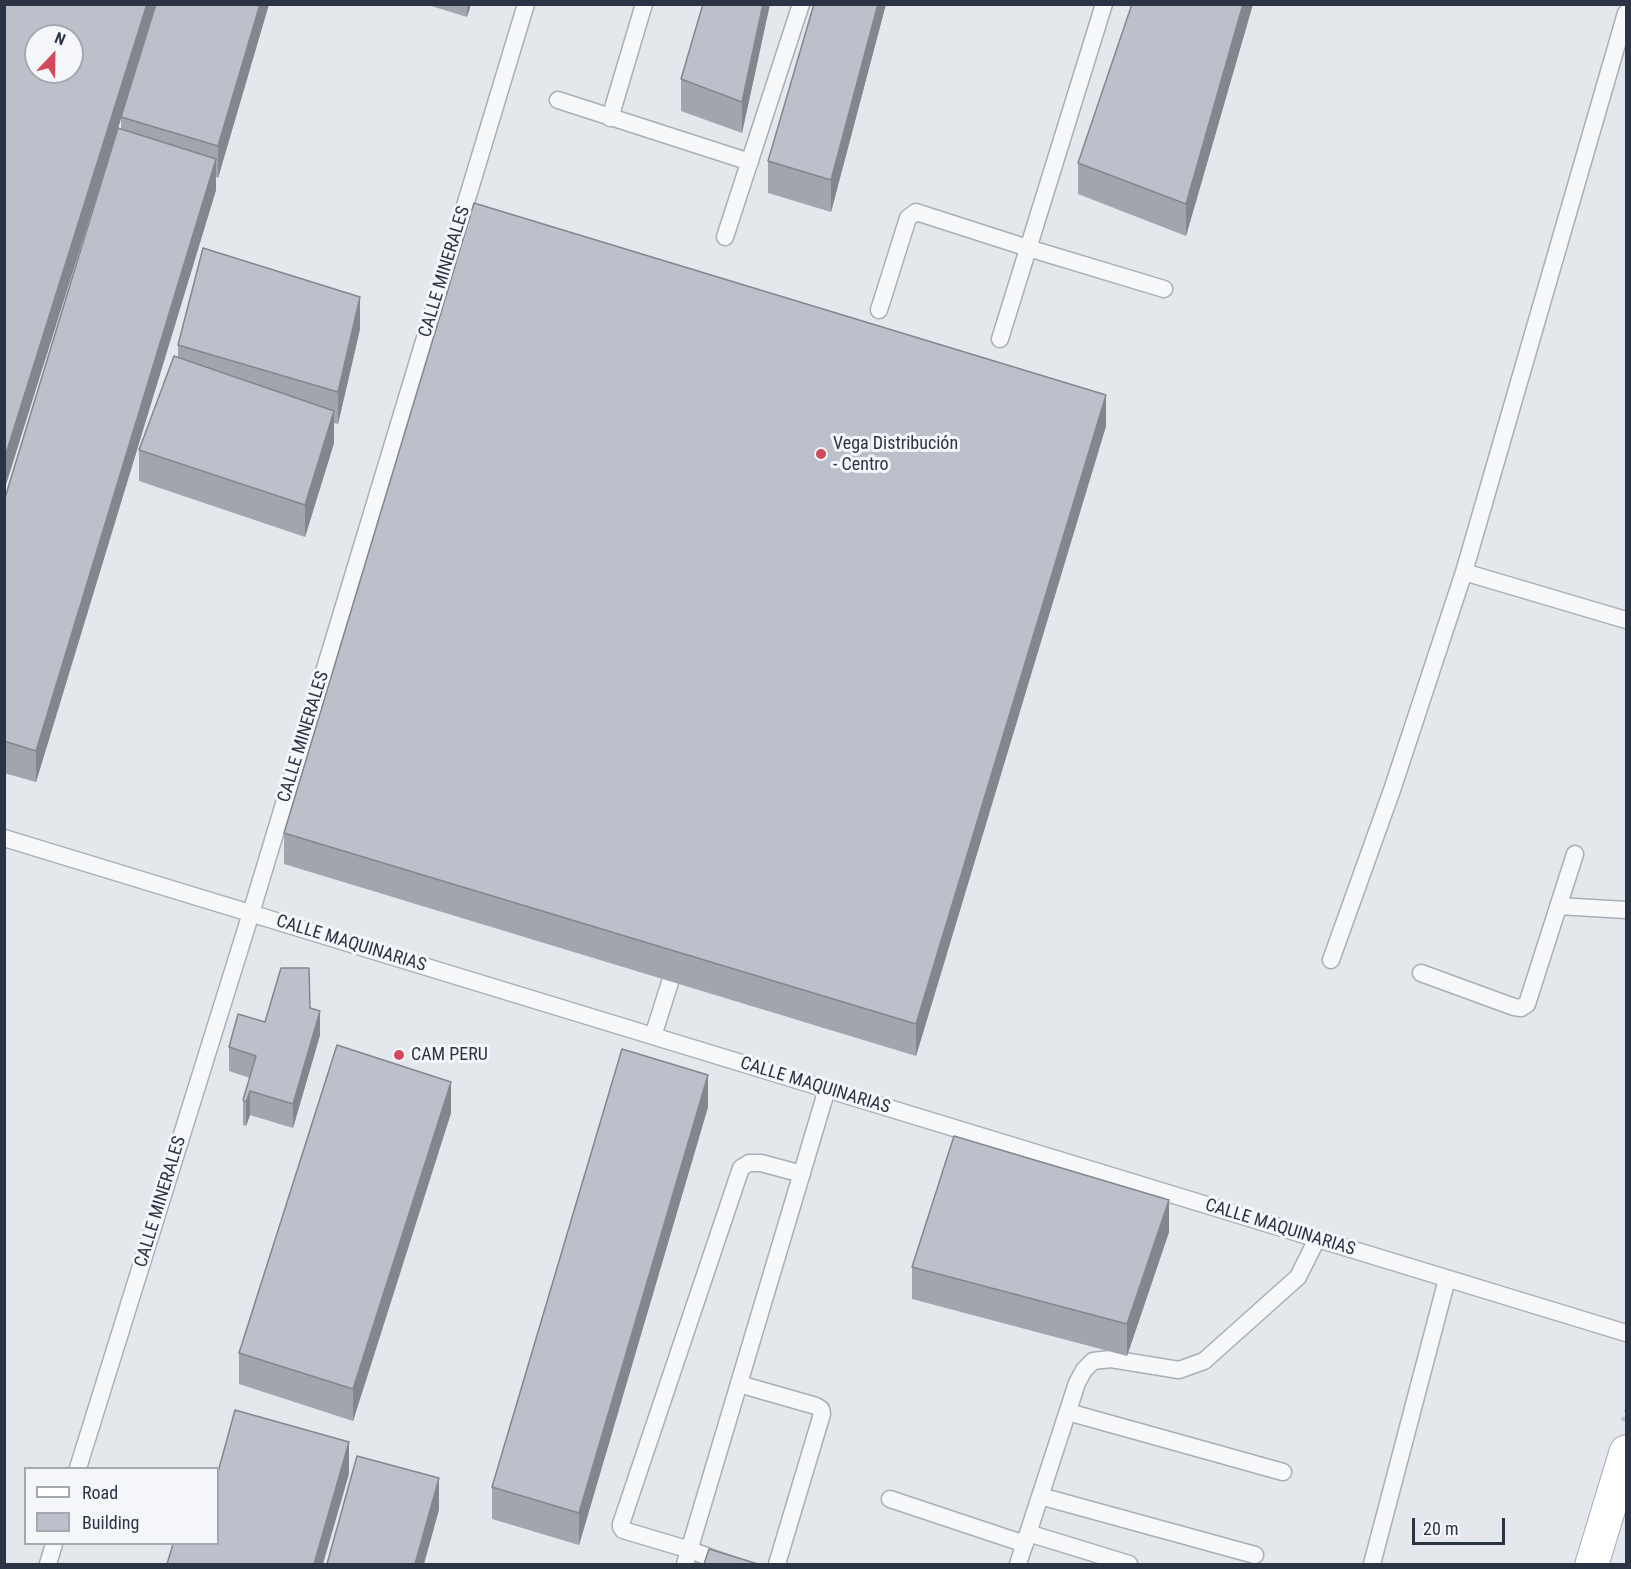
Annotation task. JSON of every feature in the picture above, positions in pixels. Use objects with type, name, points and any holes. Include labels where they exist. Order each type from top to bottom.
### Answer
[{"type":"main road","points":[[1592,1564],[1626,1452]]},
{"type":"lane","name":"CALLE MINERALES","points":[[78,1467],[251,913],[526,4]]},
{"type":"lane","points":[[610,118],[644,4]]},
{"type":"lane","points":[[725,237],[801,4]]},
{"type":"lane","points":[[1000,339],[1104,4]]},
{"type":"lane","points":[[1331,960],[1392,790],[1464,572],[1626,13]]},
{"type":"lane","points":[[558,100],[750,162]]},
{"type":"lane","points":[[879,310],[908,218],[916,212],[1164,289]]},
{"type":"lane","points":[[1464,572],[1626,620]]},
{"type":"lane","name":"CALLE MAQUINARIAS","points":[[4,838],[1626,1333]]},
{"type":"lane","points":[[1421,973],[1514,1007],[1521,1008],[1527,1004],[1575,854]]},
{"type":"lane","points":[[1558,906],[1626,910]]},
{"type":"lane","points":[[653,1036],[681,945]]},
{"type":"lane","points":[[687,1557],[827,1089]]},
{"type":"lane","points":[[728,1564],[687,1557],[623,1530],[621,1524],[741,1168],[749,1163],[761,1163],[802,1174]]},
{"type":"lane","points":[[1018,1564],[1077,1383],[1084,1370],[1093,1361],[1110,1359],[1179,1370],[1204,1361],[1298,1277],[1317,1239]]},
{"type":"lane","points":[[1372,1564],[1447,1279]]},
{"type":"lane","points":[[739,1384],[821,1409],[822,1414],[777,1564]]},
{"type":"lane","points":[[1068,1412],[1283,1472]]},
{"type":"lane","points":[[1040,1496],[1255,1555]]},
{"type":"lane","points":[[890,1499],[1026,1539],[1129,1564]]},
{"type":"lane","points":[[48,1564],[54,1545]]},
{"type":"building","points":[[4,4],[147,4],[4,460]]},
{"type":"building","points":[[156,4],[260,4],[218,146],[121,117]]},
{"type":"building","points":[[703,4],[763,4],[742,102],[681,79]]},
{"type":"building","points":[[814,4],[878,4],[831,180],[768,161]]},
{"type":"building","points":[[1132,4],[1243,4],[1186,204],[1078,163]]},
{"type":"building","points":[[118,128],[216,159],[36,751],[4,741],[4,501]]},
{"type":"building","points":[[474,203],[1106,395],[916,1024],[284,833]]},
{"type":"building","points":[[203,248],[360,297],[338,392],[178,345]]},
{"type":"building","points":[[174,356],[334,411],[305,505],[139,450]]},
{"type":"building","points":[[281,968],[309,968],[310,1008],[320,1011],[293,1104],[250,1091],[246,1102],[243,1100],[256,1056],[229,1047],[238,1014],[265,1022]]},
{"type":"building","points":[[337,1045],[451,1082],[353,1389],[239,1353]]},
{"type":"building","points":[[622,1049],[708,1075],[579,1513],[492,1487]]},
{"type":"building","points":[[954,1136],[1169,1200],[1127,1324],[912,1267]]},
{"type":"building","points":[[235,1410],[349,1442],[314,1564],[167,1564],[173,1545],[219,1545],[219,1468]]},
{"type":"building","points":[[357,1456],[439,1478],[415,1564],[327,1564]]},
{"type":"building","points":[[709,1549],[758,1564],[704,1564]]},
{"type":"place","name":"Vega Distribución - Centro","points":[[821,454]]},
{"type":"place","name":"CAM PERU","points":[[399,1055]]}]
